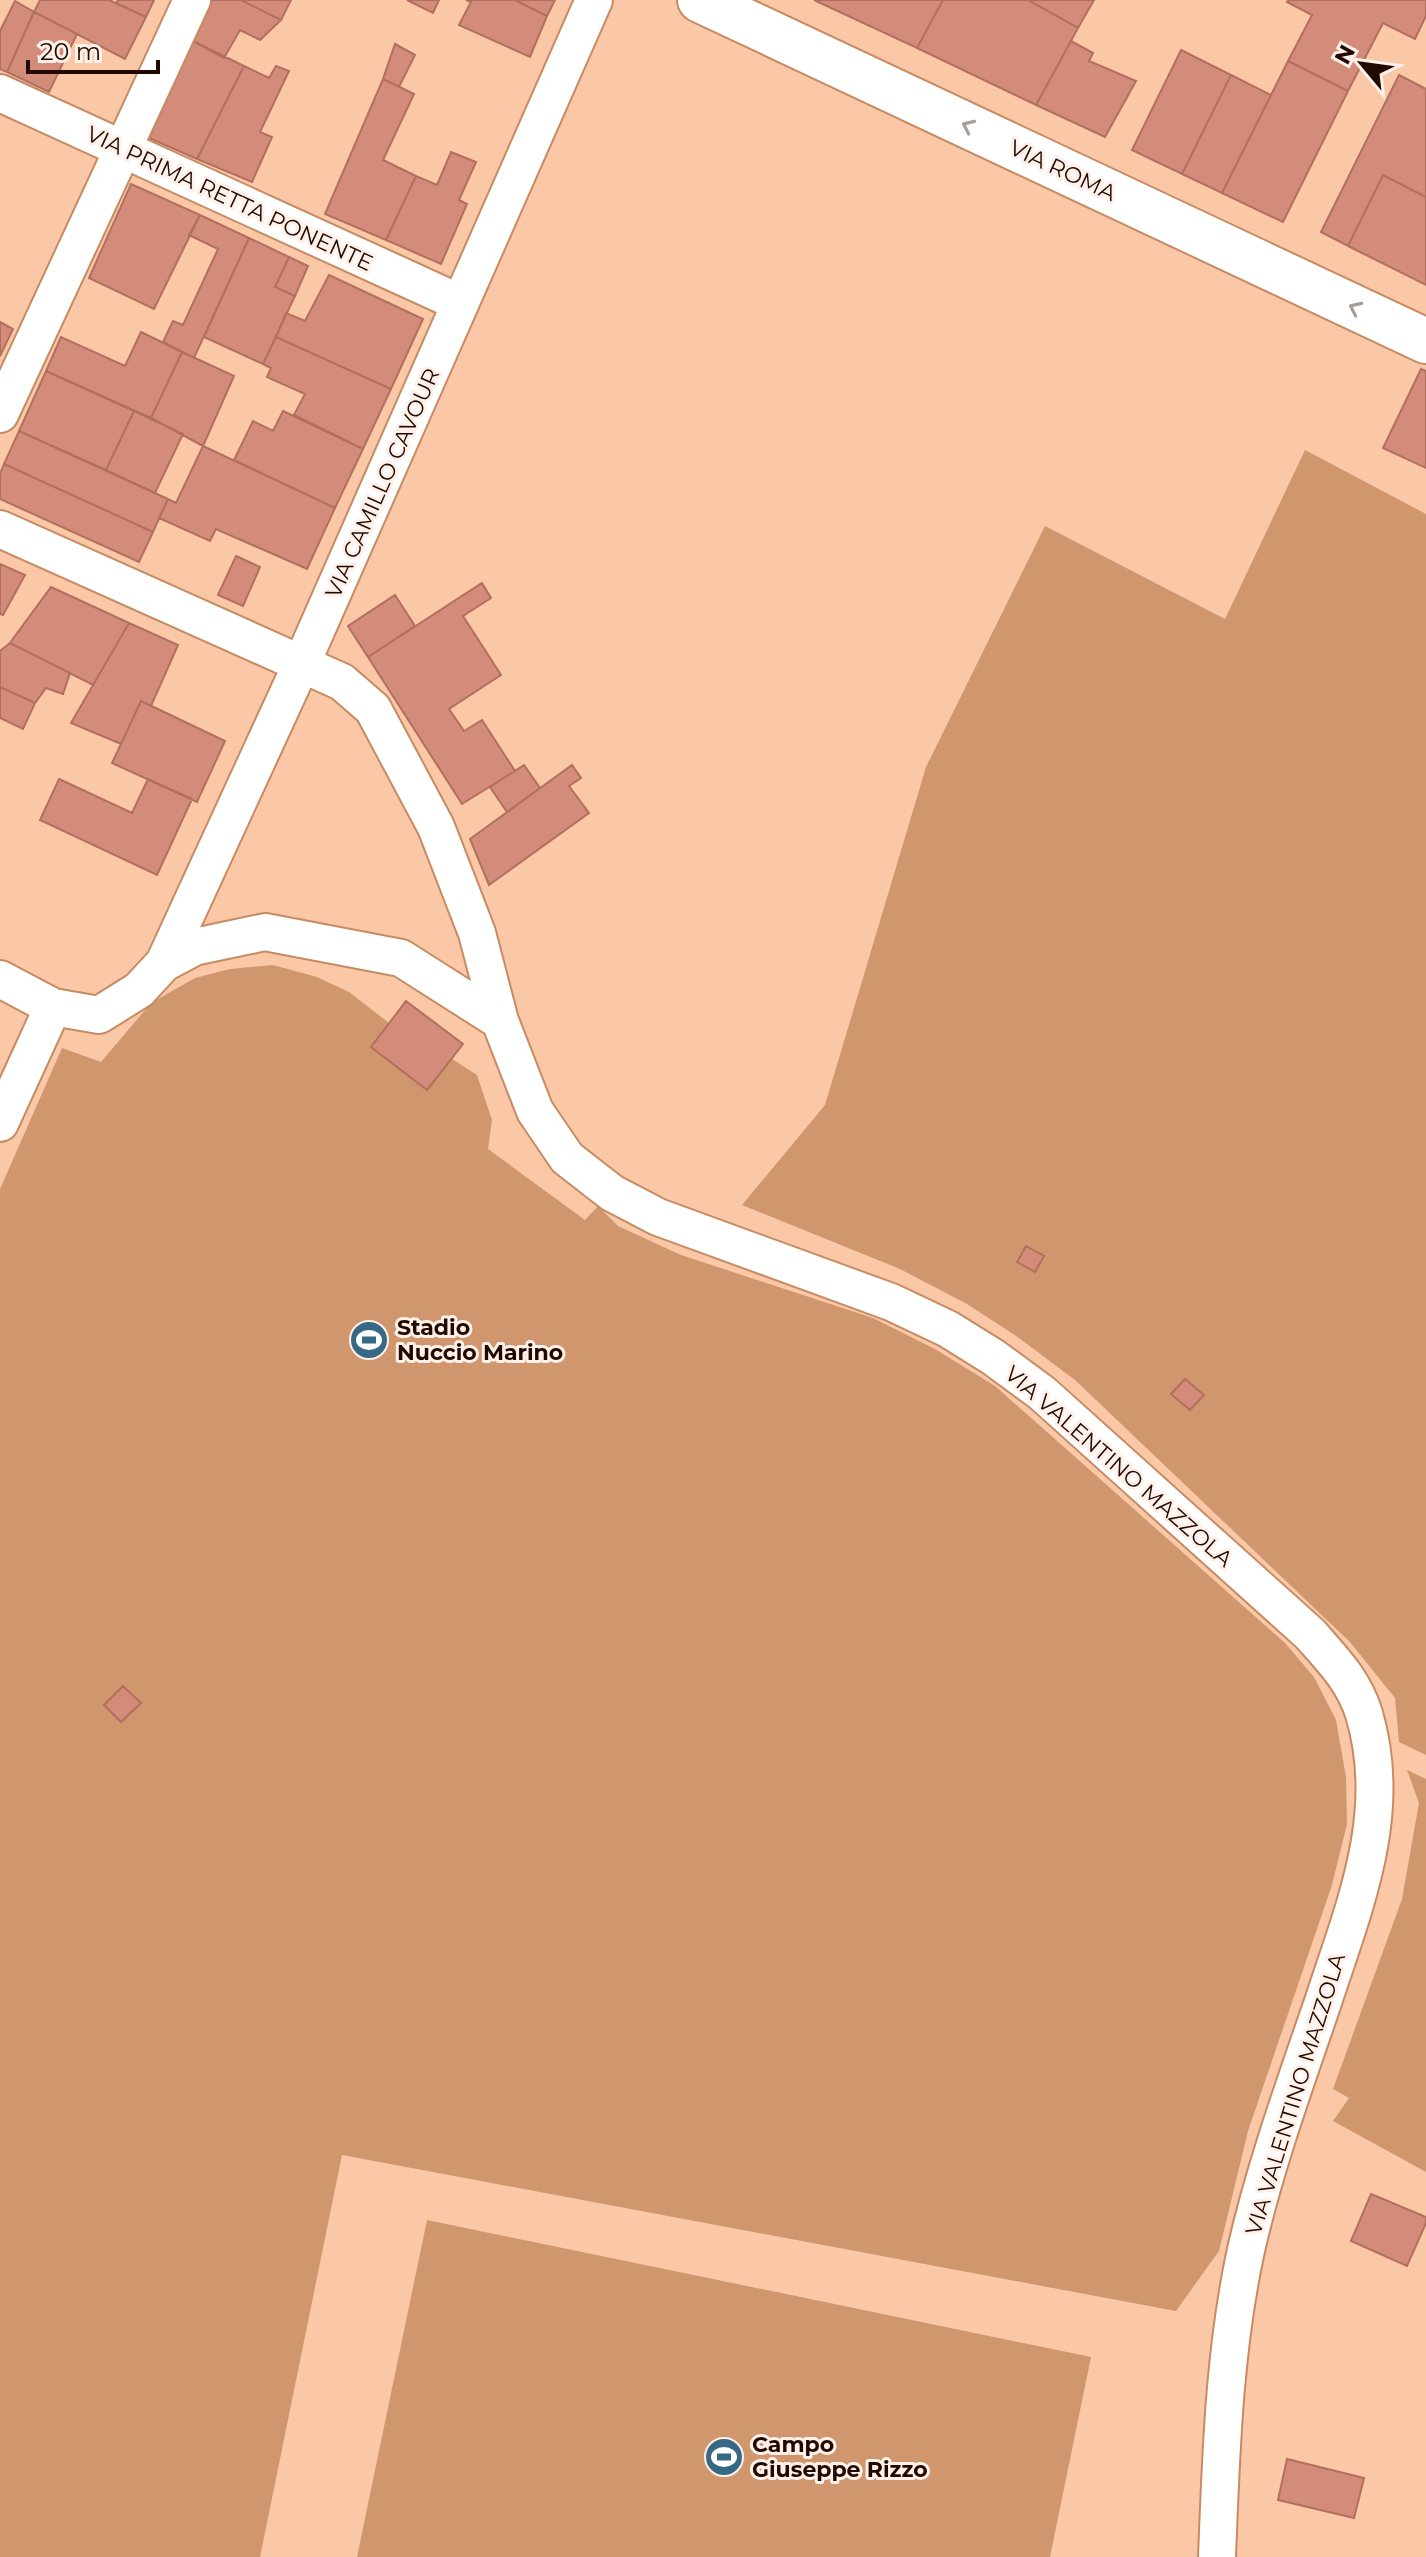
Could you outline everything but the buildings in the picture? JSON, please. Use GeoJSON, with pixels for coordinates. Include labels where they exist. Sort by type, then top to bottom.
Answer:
{"type":"FeatureCollection","features":[{"type":"Feature","properties":{"kind":"street"},"geometry":{"type":"LineString","coordinates":[[0,414],[192,0]]}},
{"type":"Feature","properties":{"kind":"street","name":"VIA CAMILLO CAVOUR"},"geometry":{"type":"LineString","coordinates":[[164,963],[301,665],[594,0]]}},
{"type":"Feature","properties":{"kind":"street","name":"VIA ROMA"},"geometry":{"type":"LineString","coordinates":[[700,0],[1426,341]]}},
{"type":"Feature","properties":{"kind":"street","name":"VIA PRIMA RETTA PONENTE"},"geometry":{"type":"LineString","coordinates":[[0,93],[460,303]]}},
{"type":"Feature","properties":{"kind":"street","name":"VIA VALENTINO MAZZOLA"},"geometry":{"type":"LineString","coordinates":[[0,529],[342,682],[373,709],[436,827],[477,933],[500,1021],[535,1111],[567,1158],[612,1193],[658,1217],[891,1302],[948,1329],[993,1357],[1042,1393],[1310,1634],[1346,1674],[1363,1712],[1374,1763],[1374,1812],[1364,1877],[1269,2164],[1246,2251],[1232,2331],[1223,2424],[1217,2557]]}},
{"type":"Feature","properties":{"kind":"street"},"geometry":{"type":"LineString","coordinates":[[0,979],[53,1007],[99,1015],[139,990],[164,963],[194,947],[265,932],[401,958],[500,1021]]}},
{"type":"Feature","properties":{"kind":"street"},"geometry":{"type":"LineString","coordinates":[[0,1123],[53,1007]]}},
{"type":"Feature","properties":{"kind":"shaded area"},"geometry":{"type":"Polygon","coordinates":[[[1305,450],[1426,514],[1426,1755],[1399,1742],[1395,1698],[1350,1642],[1075,1380],[967,1304],[900,1269],[742,1205],[825,1105],[926,767],[1045,526],[1225,619],[1305,450]]]}},
{"type":"Feature","properties":{"kind":"shaded area"},"geometry":{"type":"Polygon","coordinates":[[[273,965],[317,977],[349,992],[389,1023],[406,1001],[463,1044],[452,1059],[477,1075],[492,1120],[488,1149],[585,1220],[598,1206],[618,1226],[681,1255],[873,1318],[935,1349],[995,1386],[1285,1643],[1314,1677],[1336,1720],[1346,1777],[1347,1824],[1332,1885],[1248,2131],[1219,2251],[1176,2311],[342,2155],[260,2557],[0,2557],[0,1189],[62,1048],[101,1062],[151,1003],[195,978],[230,969],[273,965]]]}},
{"type":"Feature","properties":{"kind":"shaded area"},"geometry":{"type":"Polygon","coordinates":[[[1407,1770],[1426,1779],[1426,2172],[1333,2121],[1349,2098],[1333,2089],[1402,1899],[1419,1803],[1407,1770]]]}},
{"type":"Feature","properties":{"kind":"shaded area","name":"Campo Giuseppe Rizzo"},"geometry":{"type":"Polygon","coordinates":[[[427,2220],[1091,2357],[1050,2557],[357,2557],[427,2220]]]}},
{"type":"Feature","properties":{"kind":"place","name":"Stadio Nuccio Marino"},"geometry":{"type":"Point","coordinates":[369,1340]}},
{"type":"Feature","properties":{"kind":"place","name":"Campo Giuseppe Rizzo"},"geometry":{"type":"Point","coordinates":[724,2457]}}]}
